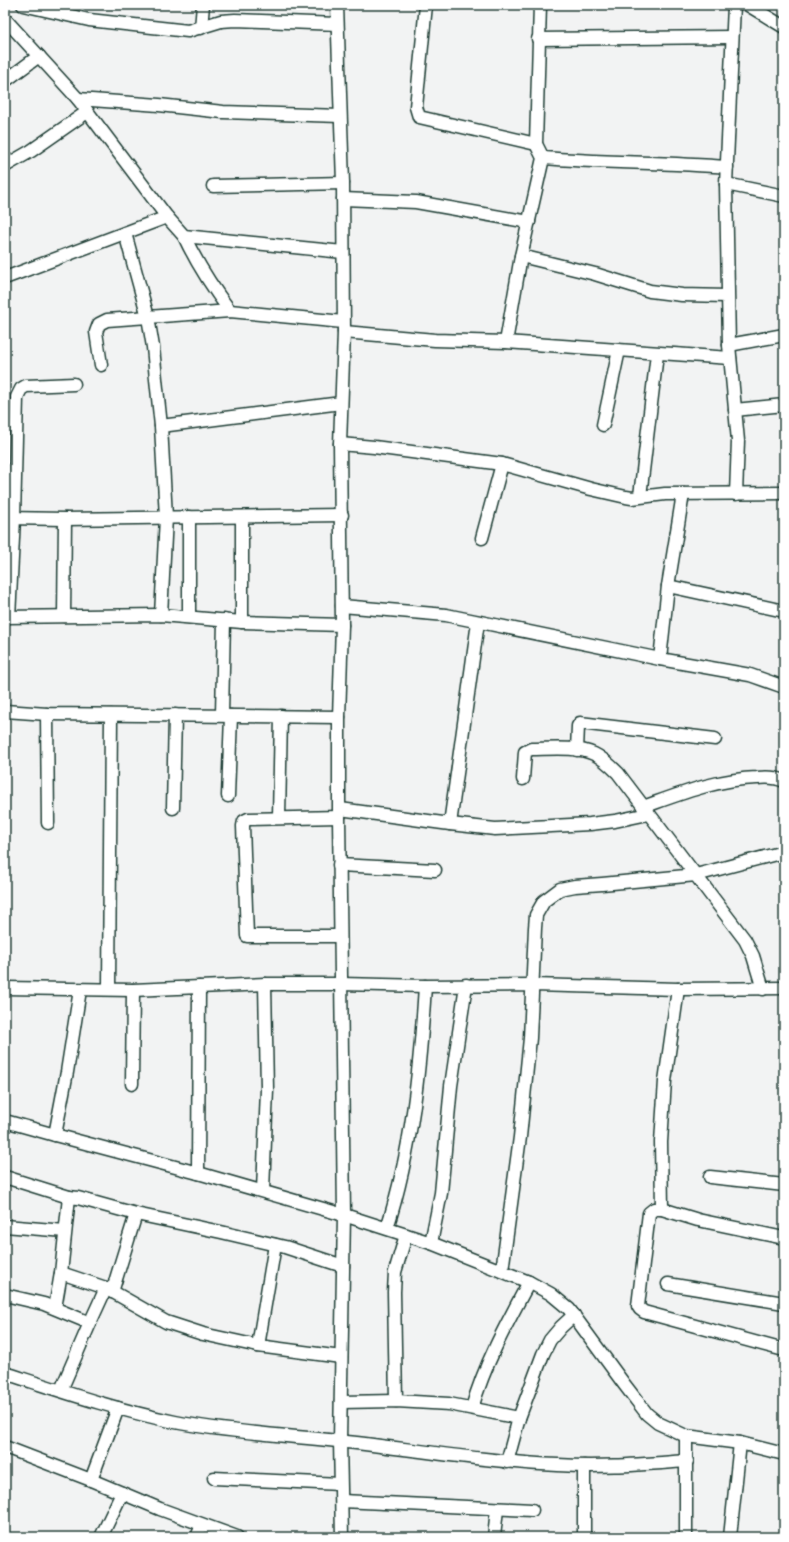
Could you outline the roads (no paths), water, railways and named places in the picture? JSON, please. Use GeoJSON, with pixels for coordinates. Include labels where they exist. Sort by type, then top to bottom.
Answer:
{"type":"FeatureCollection","features":[{"type":"Feature","properties":{"kind":"street"},"geometry":{"type":"LineString","coordinates":[[23,5],[108,23],[188,31],[221,21],[235,20],[337,24]]}},
{"type":"Feature","properties":{"kind":"street"},"geometry":{"type":"LineString","coordinates":[[201,28],[203,5]]}},
{"type":"Feature","properties":{"kind":"street"},"geometry":{"type":"LineString","coordinates":[[338,5],[337,24],[343,182],[342,252],[344,327],[340,444],[342,515],[342,625],[339,717],[339,865],[344,1215],[340,1441],[342,1537]]}},
{"type":"Feature","properties":{"kind":"street"},"geometry":{"type":"LineString","coordinates":[[426,5],[416,107],[419,117],[536,144]]}},
{"type":"Feature","properties":{"kind":"street"},"geometry":{"type":"LineString","coordinates":[[506,342],[522,256],[543,158],[536,144],[540,5]]}},
{"type":"Feature","properties":{"kind":"street"},"geometry":{"type":"LineString","coordinates":[[734,5],[726,184],[729,345],[738,453],[736,494]]}},
{"type":"Feature","properties":{"kind":"street"},"geometry":{"type":"LineString","coordinates":[[748,5],[784,27]]}},
{"type":"Feature","properties":{"kind":"street"},"geometry":{"type":"LineString","coordinates":[[5,19],[78,99],[167,217],[184,236],[206,279],[230,311]]}},
{"type":"Feature","properties":{"kind":"street"},"geometry":{"type":"LineString","coordinates":[[538,39],[732,37]]}},
{"type":"Feature","properties":{"kind":"street"},"geometry":{"type":"LineString","coordinates":[[5,81],[39,56]]}},
{"type":"Feature","properties":{"kind":"street"},"geometry":{"type":"LineString","coordinates":[[78,99],[159,105],[223,112],[340,116]]}},
{"type":"Feature","properties":{"kind":"street"},"geometry":{"type":"LineString","coordinates":[[5,166],[31,151],[87,112]]}},
{"type":"Feature","properties":{"kind":"street"},"geometry":{"type":"LineString","coordinates":[[543,158],[577,161],[666,162],[727,167]]}},
{"type":"Feature","properties":{"kind":"street"},"geometry":{"type":"LineString","coordinates":[[213,186],[343,182]]}},
{"type":"Feature","properties":{"kind":"street"},"geometry":{"type":"LineString","coordinates":[[726,184],[784,196]]}},
{"type":"Feature","properties":{"kind":"street"},"geometry":{"type":"LineString","coordinates":[[343,199],[416,202],[529,222]]}},
{"type":"Feature","properties":{"kind":"street"},"geometry":{"type":"LineString","coordinates":[[5,278],[167,217]]}},
{"type":"Feature","properties":{"kind":"street"},"geometry":{"type":"LineString","coordinates":[[125,233],[148,317],[153,347],[161,426],[166,517],[161,616]]}},
{"type":"Feature","properties":{"kind":"street"},"geometry":{"type":"LineString","coordinates":[[184,236],[342,252]]}},
{"type":"Feature","properties":{"kind":"street"},"geometry":{"type":"LineString","coordinates":[[522,256],[595,274],[650,291],[682,295],[727,296]]}},
{"type":"Feature","properties":{"kind":"street"},"geometry":{"type":"LineString","coordinates":[[101,365],[96,332],[99,324],[107,320],[230,311],[435,340],[506,342],[657,354],[730,358]]}},
{"type":"Feature","properties":{"kind":"street"},"geometry":{"type":"LineString","coordinates":[[729,345],[784,335]]}},
{"type":"Feature","properties":{"kind":"street"},"geometry":{"type":"LineString","coordinates":[[603,425],[619,350]]}},
{"type":"Feature","properties":{"kind":"street"},"geometry":{"type":"LineString","coordinates":[[640,496],[657,354]]}},
{"type":"Feature","properties":{"kind":"street"},"geometry":{"type":"LineString","coordinates":[[74,384],[26,386],[21,389],[17,397],[10,518],[7,617],[161,616],[242,622],[342,625]]}},
{"type":"Feature","properties":{"kind":"street"},"geometry":{"type":"LineString","coordinates":[[161,426],[341,403]]}},
{"type":"Feature","properties":{"kind":"street"},"geometry":{"type":"LineString","coordinates":[[735,410],[784,405]]}},
{"type":"Feature","properties":{"kind":"street"},"geometry":{"type":"LineString","coordinates":[[340,444],[502,464],[591,489],[626,497],[665,494],[784,493]]}},
{"type":"Feature","properties":{"kind":"street"},"geometry":{"type":"LineString","coordinates":[[482,538],[502,464]]}},
{"type":"Feature","properties":{"kind":"street"},"geometry":{"type":"LineString","coordinates":[[660,659],[668,586],[683,494]]}},
{"type":"Feature","properties":{"kind":"street"},"geometry":{"type":"LineString","coordinates":[[10,518],[65,519],[342,515]]}},
{"type":"Feature","properties":{"kind":"street"},"geometry":{"type":"LineString","coordinates":[[189,517],[189,617]]}},
{"type":"Feature","properties":{"kind":"street"},"geometry":{"type":"LineString","coordinates":[[242,517],[242,622]]}},
{"type":"Feature","properties":{"kind":"street"},"geometry":{"type":"LineString","coordinates":[[64,616],[65,519]]}},
{"type":"Feature","properties":{"kind":"street"},"geometry":{"type":"LineString","coordinates":[[668,586],[784,611]]}},
{"type":"Feature","properties":{"kind":"street"},"geometry":{"type":"LineString","coordinates":[[342,606],[446,615],[660,659],[750,675],[784,687]]}},
{"type":"Feature","properties":{"kind":"street"},"geometry":{"type":"LineString","coordinates":[[224,620],[228,796]]}},
{"type":"Feature","properties":{"kind":"street"},"geometry":{"type":"LineString","coordinates":[[450,824],[478,622]]}},
{"type":"Feature","properties":{"kind":"street"},"geometry":{"type":"LineString","coordinates":[[5,711],[47,714],[339,717]]}},
{"type":"Feature","properties":{"kind":"street"},"geometry":{"type":"LineString","coordinates":[[47,714],[48,822]]}},
{"type":"Feature","properties":{"kind":"street"},"geometry":{"type":"LineString","coordinates":[[109,990],[111,715]]}},
{"type":"Feature","properties":{"kind":"street"},"geometry":{"type":"LineString","coordinates":[[173,808],[175,715]]}},
{"type":"Feature","properties":{"kind":"street"},"geometry":{"type":"LineString","coordinates":[[279,817],[281,716]]}},
{"type":"Feature","properties":{"kind":"street"},"geometry":{"type":"LineString","coordinates":[[577,750],[578,726],[580,723],[715,739]]}},
{"type":"Feature","properties":{"kind":"street"},"geometry":{"type":"LineString","coordinates":[[523,779],[525,752],[527,750],[577,750],[593,754],[607,763],[618,773],[745,940],[753,956],[763,988]]}},
{"type":"Feature","properties":{"kind":"street"},"geometry":{"type":"LineString","coordinates":[[340,936],[249,937],[246,934],[244,821],[248,819],[339,813],[495,829],[590,824],[615,821],[697,788],[722,781],[766,777],[784,781]]}},
{"type":"Feature","properties":{"kind":"street"},"geometry":{"type":"LineString","coordinates":[[502,1271],[520,1137],[530,1038],[536,915],[544,901],[560,889],[575,886],[696,875],[776,854]]}},
{"type":"Feature","properties":{"kind":"street"},"geometry":{"type":"LineString","coordinates":[[339,865],[435,870]]}},
{"type":"Feature","properties":{"kind":"street"},"geometry":{"type":"LineString","coordinates":[[5,988],[133,990],[265,984],[341,984],[425,986],[533,985],[678,989],[784,988]]}},
{"type":"Feature","properties":{"kind":"street"},"geometry":{"type":"LineString","coordinates":[[263,1191],[267,1089],[265,984]]}},
{"type":"Feature","properties":{"kind":"street"},"geometry":{"type":"LineString","coordinates":[[430,1244],[441,1193],[452,1086],[466,985]]}},
{"type":"Feature","properties":{"kind":"street"},"geometry":{"type":"LineString","coordinates":[[387,1228],[397,1196],[416,1100],[425,986]]}},
{"type":"Feature","properties":{"kind":"street"},"geometry":{"type":"LineString","coordinates":[[198,1173],[199,987]]}},
{"type":"Feature","properties":{"kind":"street"},"geometry":{"type":"LineString","coordinates":[[662,1209],[661,1142],[664,1088],[678,989]]}},
{"type":"Feature","properties":{"kind":"street"},"geometry":{"type":"LineString","coordinates":[[55,1135],[80,990]]}},
{"type":"Feature","properties":{"kind":"street"},"geometry":{"type":"LineString","coordinates":[[132,1084],[133,990]]}},
{"type":"Feature","properties":{"kind":"street"},"geometry":{"type":"LineString","coordinates":[[5,1121],[263,1191],[387,1228],[529,1282],[551,1294],[574,1315],[646,1414],[658,1423],[686,1436],[740,1443],[784,1454]]}},
{"type":"Feature","properties":{"kind":"street"},"geometry":{"type":"LineString","coordinates":[[5,1177],[69,1197],[78,1198],[136,1214],[275,1245],[343,1266]]}},
{"type":"Feature","properties":{"kind":"street"},"geometry":{"type":"LineString","coordinates":[[710,1178],[784,1185]]}},
{"type":"Feature","properties":{"kind":"street"},"geometry":{"type":"LineString","coordinates":[[55,1308],[61,1273],[69,1197]]}},
{"type":"Feature","properties":{"kind":"street"},"geometry":{"type":"LineString","coordinates":[[783,1348],[644,1312],[638,1306],[649,1213],[654,1209],[662,1209],[698,1220],[784,1238]]}},
{"type":"Feature","properties":{"kind":"street"},"geometry":{"type":"LineString","coordinates":[[61,1390],[90,1323],[109,1290],[136,1214]]}},
{"type":"Feature","properties":{"kind":"street"},"geometry":{"type":"LineString","coordinates":[[5,1226],[65,1231]]}},
{"type":"Feature","properties":{"kind":"street"},"geometry":{"type":"LineString","coordinates":[[396,1402],[395,1272],[406,1235]]}},
{"type":"Feature","properties":{"kind":"street"},"geometry":{"type":"LineString","coordinates":[[258,1346],[275,1245]]}},
{"type":"Feature","properties":{"kind":"street"},"geometry":{"type":"LineString","coordinates":[[61,1273],[109,1290],[166,1322],[203,1334],[258,1346],[342,1357]]}},
{"type":"Feature","properties":{"kind":"street"},"geometry":{"type":"LineString","coordinates":[[472,1408],[488,1360],[529,1282]]}},
{"type":"Feature","properties":{"kind":"street"},"geometry":{"type":"LineString","coordinates":[[668,1284],[784,1303]]}},
{"type":"Feature","properties":{"kind":"street"},"geometry":{"type":"LineString","coordinates":[[5,1295],[44,1304],[90,1323]]}},
{"type":"Feature","properties":{"kind":"street"},"geometry":{"type":"LineString","coordinates":[[507,1462],[518,1418],[543,1354],[550,1340],[560,1327],[574,1315]]}},
{"type":"Feature","properties":{"kind":"street"},"geometry":{"type":"LineString","coordinates":[[5,1373],[118,1408],[175,1422],[222,1429],[340,1441],[507,1462],[584,1466],[651,1464],[687,1460]]}},
{"type":"Feature","properties":{"kind":"street"},"geometry":{"type":"LineString","coordinates":[[341,1402],[449,1404],[518,1418]]}},
{"type":"Feature","properties":{"kind":"street"},"geometry":{"type":"LineString","coordinates":[[91,1480],[118,1408]]}},
{"type":"Feature","properties":{"kind":"street"},"geometry":{"type":"LineString","coordinates":[[686,1436],[686,1537]]}},
{"type":"Feature","properties":{"kind":"street"},"geometry":{"type":"LineString","coordinates":[[730,1537],[740,1443]]}},
{"type":"Feature","properties":{"kind":"street"},"geometry":{"type":"LineString","coordinates":[[5,1446],[202,1525],[237,1537]]}},
{"type":"Feature","properties":{"kind":"street"},"geometry":{"type":"LineString","coordinates":[[584,1466],[584,1537]]}},
{"type":"Feature","properties":{"kind":"street"},"geometry":{"type":"LineString","coordinates":[[214,1478],[340,1484]]}},
{"type":"Feature","properties":{"kind":"street"},"geometry":{"type":"LineString","coordinates":[[101,1537],[122,1493]]}},
{"type":"Feature","properties":{"kind":"street"},"geometry":{"type":"LineString","coordinates":[[342,1501],[532,1510]]}},
{"type":"Feature","properties":{"kind":"street"},"geometry":{"type":"LineString","coordinates":[[494,1537],[497,1509]]}},
{"type":"Feature","properties":{"kind":"street"},"geometry":{"type":"LineString","coordinates":[[197,1537],[202,1525]]}}]}
